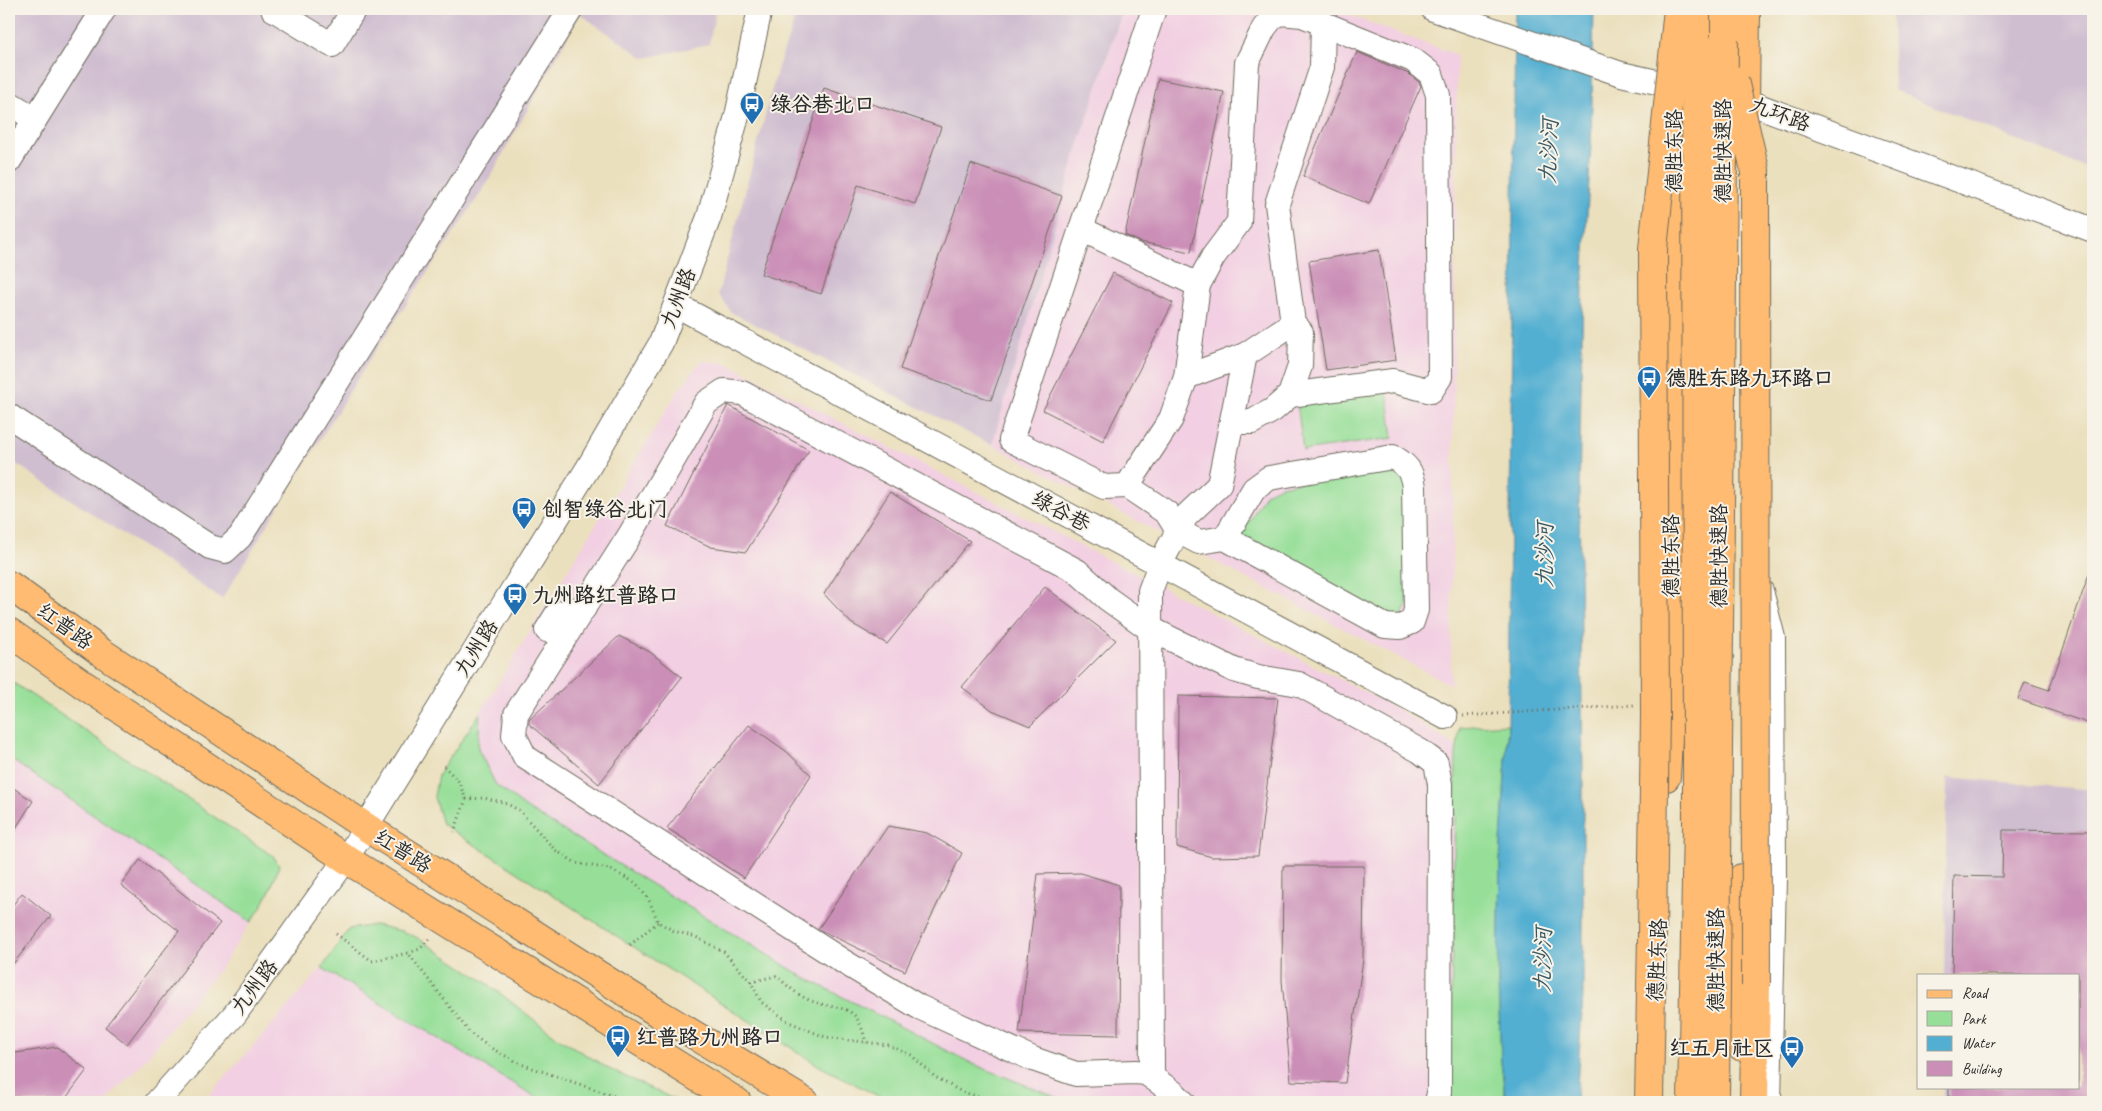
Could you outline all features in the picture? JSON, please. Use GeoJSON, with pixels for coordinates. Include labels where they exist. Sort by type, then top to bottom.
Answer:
{"type":"FeatureCollection","features":[{"type":"Feature","properties":{"kind":"main road","name":"德胜东路"},"geometry":{"type":"LineString","coordinates":[[1649,1102],[1670,702],[1674,86],[1677,9]]}},
{"type":"Feature","properties":{"kind":"main road"},"geometry":{"type":"LineString","coordinates":[[1649,1102],[1654,714],[1653,249],[1677,9]]}},
{"type":"Feature","properties":{"kind":"main road","name":"德胜快速路"},"geometry":{"type":"LineString","coordinates":[[1692,1102],[1697,823],[1696,9]]}},
{"type":"Feature","properties":{"kind":"main road","name":"德胜快速路"},"geometry":{"type":"LineString","coordinates":[[1715,1102],[1724,9]]}},
{"type":"Feature","properties":{"kind":"main road"},"geometry":{"type":"LineString","coordinates":[[1742,1102],[1746,9]]}},
{"type":"Feature","properties":{"kind":"main road"},"geometry":{"type":"LineString","coordinates":[[1724,40],[1755,170],[1756,986],[1754,1102]]}},
{"type":"Feature","properties":{"kind":"main road","name":"红普路"},"geometry":{"type":"LineString","coordinates":[[9,585],[101,652],[366,828],[650,1008],[805,1102]]}},
{"type":"Feature","properties":{"kind":"main road","name":"红普路"},"geometry":{"type":"LineString","coordinates":[[11,635],[84,686],[346,859],[737,1102]]}},
{"type":"Feature","properties":{"kind":"street"},"geometry":{"type":"LineString","coordinates":[[9,161],[104,9]]}},
{"type":"Feature","properties":{"kind":"street"},"geometry":{"type":"LineString","coordinates":[[273,9],[332,44],[354,9]]}},
{"type":"Feature","properties":{"kind":"street"},"geometry":{"type":"LineString","coordinates":[[9,416],[210,547],[225,551],[240,537],[571,9]]}},
{"type":"Feature","properties":{"kind":"street","name":"九州路"},"geometry":{"type":"LineString","coordinates":[[157,1102],[235,1014],[346,859],[588,468],[662,342],[709,217],[737,116],[760,9]]}},
{"type":"Feature","properties":{"kind":"street"},"geometry":{"type":"LineString","coordinates":[[1154,9],[1011,440],[1104,487],[1127,486],[1167,513],[1178,531],[1199,542],[1225,538],[1385,626],[1400,627],[1412,622],[1416,610],[1414,487],[1412,475],[1407,464],[1393,457],[1270,478],[1254,489],[1225,538]]}},
{"type":"Feature","properties":{"kind":"street","name":"九环路"},"geometry":{"type":"LineString","coordinates":[[1433,9],[1621,74],[1745,101],[2093,230]]}},
{"type":"Feature","properties":{"kind":"street"},"geometry":{"type":"LineString","coordinates":[[1127,486],[1171,419],[1186,377],[1198,285],[1213,257],[1239,222],[1247,63],[1270,13],[1302,15],[1413,60],[1431,74],[1438,95],[1440,377],[1431,391],[1393,380],[1290,395]]}},
{"type":"Feature","properties":{"kind":"street"},"geometry":{"type":"LineString","coordinates":[[1232,422],[1252,422],[1273,410],[1290,395],[1300,366],[1301,332],[1293,323],[1277,204],[1322,67],[1323,24]]}},
{"type":"Feature","properties":{"kind":"street"},"geometry":{"type":"LineString","coordinates":[[9,103],[35,119]]}},
{"type":"Feature","properties":{"kind":"street"},"geometry":{"type":"LineString","coordinates":[[1080,229],[1198,285]]}},
{"type":"Feature","properties":{"kind":"street","name":"绿谷巷"},"geometry":{"type":"LineString","coordinates":[[676,305],[1445,717]]}},
{"type":"Feature","properties":{"kind":"street"},"geometry":{"type":"LineString","coordinates":[[1186,377],[1245,355],[1293,323]]}},
{"type":"Feature","properties":{"kind":"street"},"geometry":{"type":"LineString","coordinates":[[1152,1077],[1150,591],[1160,564],[1186,516],[1219,485],[1245,355]]}},
{"type":"Feature","properties":{"kind":"street"},"geometry":{"type":"LineString","coordinates":[[1183,1102],[1174,1093],[1146,1073],[1076,1074],[1033,1059],[920,1006],[844,962],[526,757],[514,735],[516,714],[630,535],[706,403],[724,391],[742,393],[1036,548],[1077,571],[1108,599],[1150,629],[1234,670],[1258,677],[1299,684],[1420,751],[1436,763],[1440,784],[1439,1093],[1437,1102]]}},
{"type":"Feature","properties":{"kind":"street"},"geometry":{"type":"LineString","coordinates":[[1744,520],[1773,638],[1774,878],[1769,1102]]}},
{"type":"Feature","properties":{"kind":"street"},"geometry":{"type":"LineString","coordinates":[[547,630],[557,614],[584,608]]}},
{"type":"Feature","properties":{"kind":"path"},"geometry":{"type":"LineString","coordinates":[[1445,717],[1594,707]]}},
{"type":"Feature","properties":{"kind":"path"},"geometry":{"type":"LineString","coordinates":[[444,766],[458,781],[466,799],[454,832]]}},
{"type":"Feature","properties":{"kind":"path"},"geometry":{"type":"LineString","coordinates":[[466,799],[484,798],[503,802],[519,810],[538,833],[562,854],[576,863],[609,869],[636,883],[649,900],[658,922],[674,931],[696,937],[724,952],[751,982],[760,1002],[789,1022],[825,1037],[888,1045],[911,1055],[935,1077],[962,1092],[998,1102]]}},
{"type":"Feature","properties":{"kind":"path"},"geometry":{"type":"LineString","coordinates":[[630,944],[658,922]]}},
{"type":"Feature","properties":{"kind":"path"},"geometry":{"type":"LineString","coordinates":[[336,934],[372,961],[420,949],[429,939]]}},
{"type":"Feature","properties":{"kind":"path"},"geometry":{"type":"LineString","coordinates":[[408,953],[470,1033],[489,1047],[521,1064],[631,1102]]}},
{"type":"Feature","properties":{"kind":"path"},"geometry":{"type":"LineString","coordinates":[[751,982],[776,976],[806,998],[819,1004],[841,1007],[854,1013],[863,1027],[866,1043]]}},
{"type":"Feature","properties":{"kind":"shaded area"},"geometry":{"type":"Polygon","coordinates":[[[9,9],[716,9],[709,44],[644,58],[580,14],[486,185],[369,360],[222,599],[9,459],[9,9]]]}},
{"type":"Feature","properties":{"kind":"shaded area"},"geometry":{"type":"Polygon","coordinates":[[[796,9],[1123,9],[1076,153],[992,445],[731,312],[718,294],[778,67],[792,28],[796,9]]]}},
{"type":"Feature","properties":{"kind":"shaded area"},"geometry":{"type":"Polygon","coordinates":[[[1123,9],[1332,9],[1457,55],[1451,685],[992,445],[1076,153],[1123,9]]]}},
{"type":"Feature","properties":{"kind":"shaded area"},"geometry":{"type":"Polygon","coordinates":[[[1892,9],[2093,9],[2093,171],[1894,90],[1892,9]]]}},
{"type":"Feature","properties":{"kind":"shaded area"},"geometry":{"type":"Polygon","coordinates":[[[701,361],[726,363],[1396,708],[1456,746],[1449,1102],[1068,1102],[973,1064],[802,976],[528,809],[496,785],[478,749],[480,713],[678,391],[701,361]]]}},
{"type":"Feature","properties":{"kind":"shaded area"},"geometry":{"type":"Polygon","coordinates":[[[9,758],[251,922],[222,966],[145,1060],[105,1102],[9,1102],[9,758]]]}},
{"type":"Feature","properties":{"kind":"shaded area"},"geometry":{"type":"Polygon","coordinates":[[[1947,777],[2093,790],[2093,1102],[1943,1102],[1943,1088],[2080,1088],[2080,974],[1944,974],[1947,777]]]}},
{"type":"Feature","properties":{"kind":"shaded area"},"geometry":{"type":"Polygon","coordinates":[[[322,968],[544,1102],[203,1102],[322,968]]]}},
{"type":"Feature","properties":{"kind":"green space"},"geometry":{"type":"Polygon","coordinates":[[[1387,390],[1393,438],[1303,451],[1297,402],[1387,390]]]}},
{"type":"Feature","properties":{"kind":"green space"},"geometry":{"type":"Polygon","coordinates":[[[1389,466],[1406,482],[1408,604],[1398,622],[1241,535],[1266,493],[1280,486],[1389,466]]]}},
{"type":"Feature","properties":{"kind":"green space"},"geometry":{"type":"Polygon","coordinates":[[[9,680],[273,856],[279,865],[271,888],[251,922],[9,758],[9,680]]]}},
{"type":"Feature","properties":{"kind":"green space"},"geometry":{"type":"Polygon","coordinates":[[[480,713],[478,749],[496,785],[528,809],[802,976],[973,1064],[1068,1102],[890,1102],[821,1067],[442,824],[434,797],[438,775],[480,713]]]}},
{"type":"Feature","properties":{"kind":"green space"},"geometry":{"type":"Polygon","coordinates":[[[1508,724],[1500,860],[1498,982],[1501,1062],[1505,1096],[1504,1102],[1449,1102],[1456,754],[1460,727],[1508,724]]]}},
{"type":"Feature","properties":{"kind":"green space"},"geometry":{"type":"Polygon","coordinates":[[[375,925],[401,931],[416,937],[484,981],[555,1036],[611,1070],[680,1102],[544,1102],[322,968],[349,929],[375,925]]]}},
{"type":"Feature","properties":{"kind":"water","name":"九沙河"},"geometry":{"type":"Polygon","coordinates":[[[1515,9],[1594,9],[1591,145],[1583,286],[1579,496],[1583,774],[1583,996],[1576,1102],[1504,1102],[1501,1062],[1498,982],[1500,860],[1508,724],[1515,9]]]}},
{"type":"Feature","properties":{"kind":"building"},"geometry":{"type":"Polygon","coordinates":[[[1357,52],[1409,74],[1421,86],[1369,204],[1303,176],[1357,52]]]}},
{"type":"Feature","properties":{"kind":"building"},"geometry":{"type":"Polygon","coordinates":[[[1158,79],[1224,92],[1191,252],[1140,242],[1125,235],[1158,79]]]}},
{"type":"Feature","properties":{"kind":"building"},"geometry":{"type":"Polygon","coordinates":[[[824,88],[941,127],[915,204],[858,185],[821,294],[761,274],[824,88]]]}},
{"type":"Feature","properties":{"kind":"building"},"geometry":{"type":"Polygon","coordinates":[[[971,164],[1062,196],[991,400],[900,369],[971,164]]]}},
{"type":"Feature","properties":{"kind":"building"},"geometry":{"type":"Polygon","coordinates":[[[1379,250],[1396,360],[1326,370],[1309,261],[1379,250]]]}},
{"type":"Feature","properties":{"kind":"building"},"geometry":{"type":"Polygon","coordinates":[[[1113,273],[1173,303],[1103,441],[1043,410],[1113,273]]]}},
{"type":"Feature","properties":{"kind":"building"},"geometry":{"type":"Polygon","coordinates":[[[728,405],[809,450],[746,552],[711,547],[667,526],[728,405]]]}},
{"type":"Feature","properties":{"kind":"building"},"geometry":{"type":"Polygon","coordinates":[[[890,492],[970,541],[887,644],[851,623],[824,594],[890,492]]]}},
{"type":"Feature","properties":{"kind":"building"},"geometry":{"type":"Polygon","coordinates":[[[2091,568],[2093,568],[2093,725],[2018,699],[2025,682],[2049,690],[2091,568]]]}},
{"type":"Feature","properties":{"kind":"building"},"geometry":{"type":"Polygon","coordinates":[[[1045,587],[1116,640],[1030,726],[992,710],[962,687],[1045,587]]]}},
{"type":"Feature","properties":{"kind":"building"},"geometry":{"type":"Polygon","coordinates":[[[619,636],[650,652],[682,677],[599,784],[529,724],[529,720],[619,636]]]}},
{"type":"Feature","properties":{"kind":"building"},"geometry":{"type":"Polygon","coordinates":[[[1178,696],[1278,698],[1258,856],[1212,857],[1177,847],[1178,696]]]}},
{"type":"Feature","properties":{"kind":"building"},"geometry":{"type":"Polygon","coordinates":[[[749,725],[786,751],[811,775],[744,878],[667,828],[749,725]]]}},
{"type":"Feature","properties":{"kind":"building"},"geometry":{"type":"Polygon","coordinates":[[[9,785],[33,801],[9,839],[9,785]]]}},
{"type":"Feature","properties":{"kind":"building"},"geometry":{"type":"Polygon","coordinates":[[[888,826],[927,833],[962,853],[905,971],[818,929],[888,826]]]}},
{"type":"Feature","properties":{"kind":"building"},"geometry":{"type":"Polygon","coordinates":[[[2003,830],[2093,831],[2093,1102],[1949,1102],[1949,1088],[2080,1088],[2080,974],[1952,974],[1954,876],[2002,877],[2003,830]]]}},
{"type":"Feature","properties":{"kind":"building"},"geometry":{"type":"Polygon","coordinates":[[[140,860],[220,923],[127,1044],[105,1027],[179,931],[121,885],[140,860]]]}},
{"type":"Feature","properties":{"kind":"building"},"geometry":{"type":"Polygon","coordinates":[[[1283,866],[1364,866],[1363,959],[1345,1083],[1291,1081],[1282,980],[1283,866]]]}},
{"type":"Feature","properties":{"kind":"building"},"geometry":{"type":"Polygon","coordinates":[[[1081,873],[1119,885],[1118,1035],[1019,1033],[1038,874],[1081,873]]]}},
{"type":"Feature","properties":{"kind":"building"},"geometry":{"type":"Polygon","coordinates":[[[22,893],[51,916],[9,969],[9,910],[22,893]]]}},
{"type":"Feature","properties":{"kind":"building"},"geometry":{"type":"Polygon","coordinates":[[[57,1047],[87,1070],[63,1102],[9,1102],[9,1054],[57,1047]]]}},
{"type":"Feature","properties":{"kind":"place","name":"绿谷巷北口"},"geometry":{"type":"Point","coordinates":[752,125]}},
{"type":"Feature","properties":{"kind":"place","name":"德胜东路九环路口"},"geometry":{"type":"Point","coordinates":[1649,399]}},
{"type":"Feature","properties":{"kind":"place","name":"创智绿谷北门"},"geometry":{"type":"Point","coordinates":[524,530]}},
{"type":"Feature","properties":{"kind":"place","name":"九州路红普路口"},"geometry":{"type":"Point","coordinates":[515,616]}},
{"type":"Feature","properties":{"kind":"place","name":"红普路九州路口"},"geometry":{"type":"Point","coordinates":[618,1058]}},
{"type":"Feature","properties":{"kind":"place","name":"红五月社区"},"geometry":{"type":"Point","coordinates":[1792,1069]}}]}
